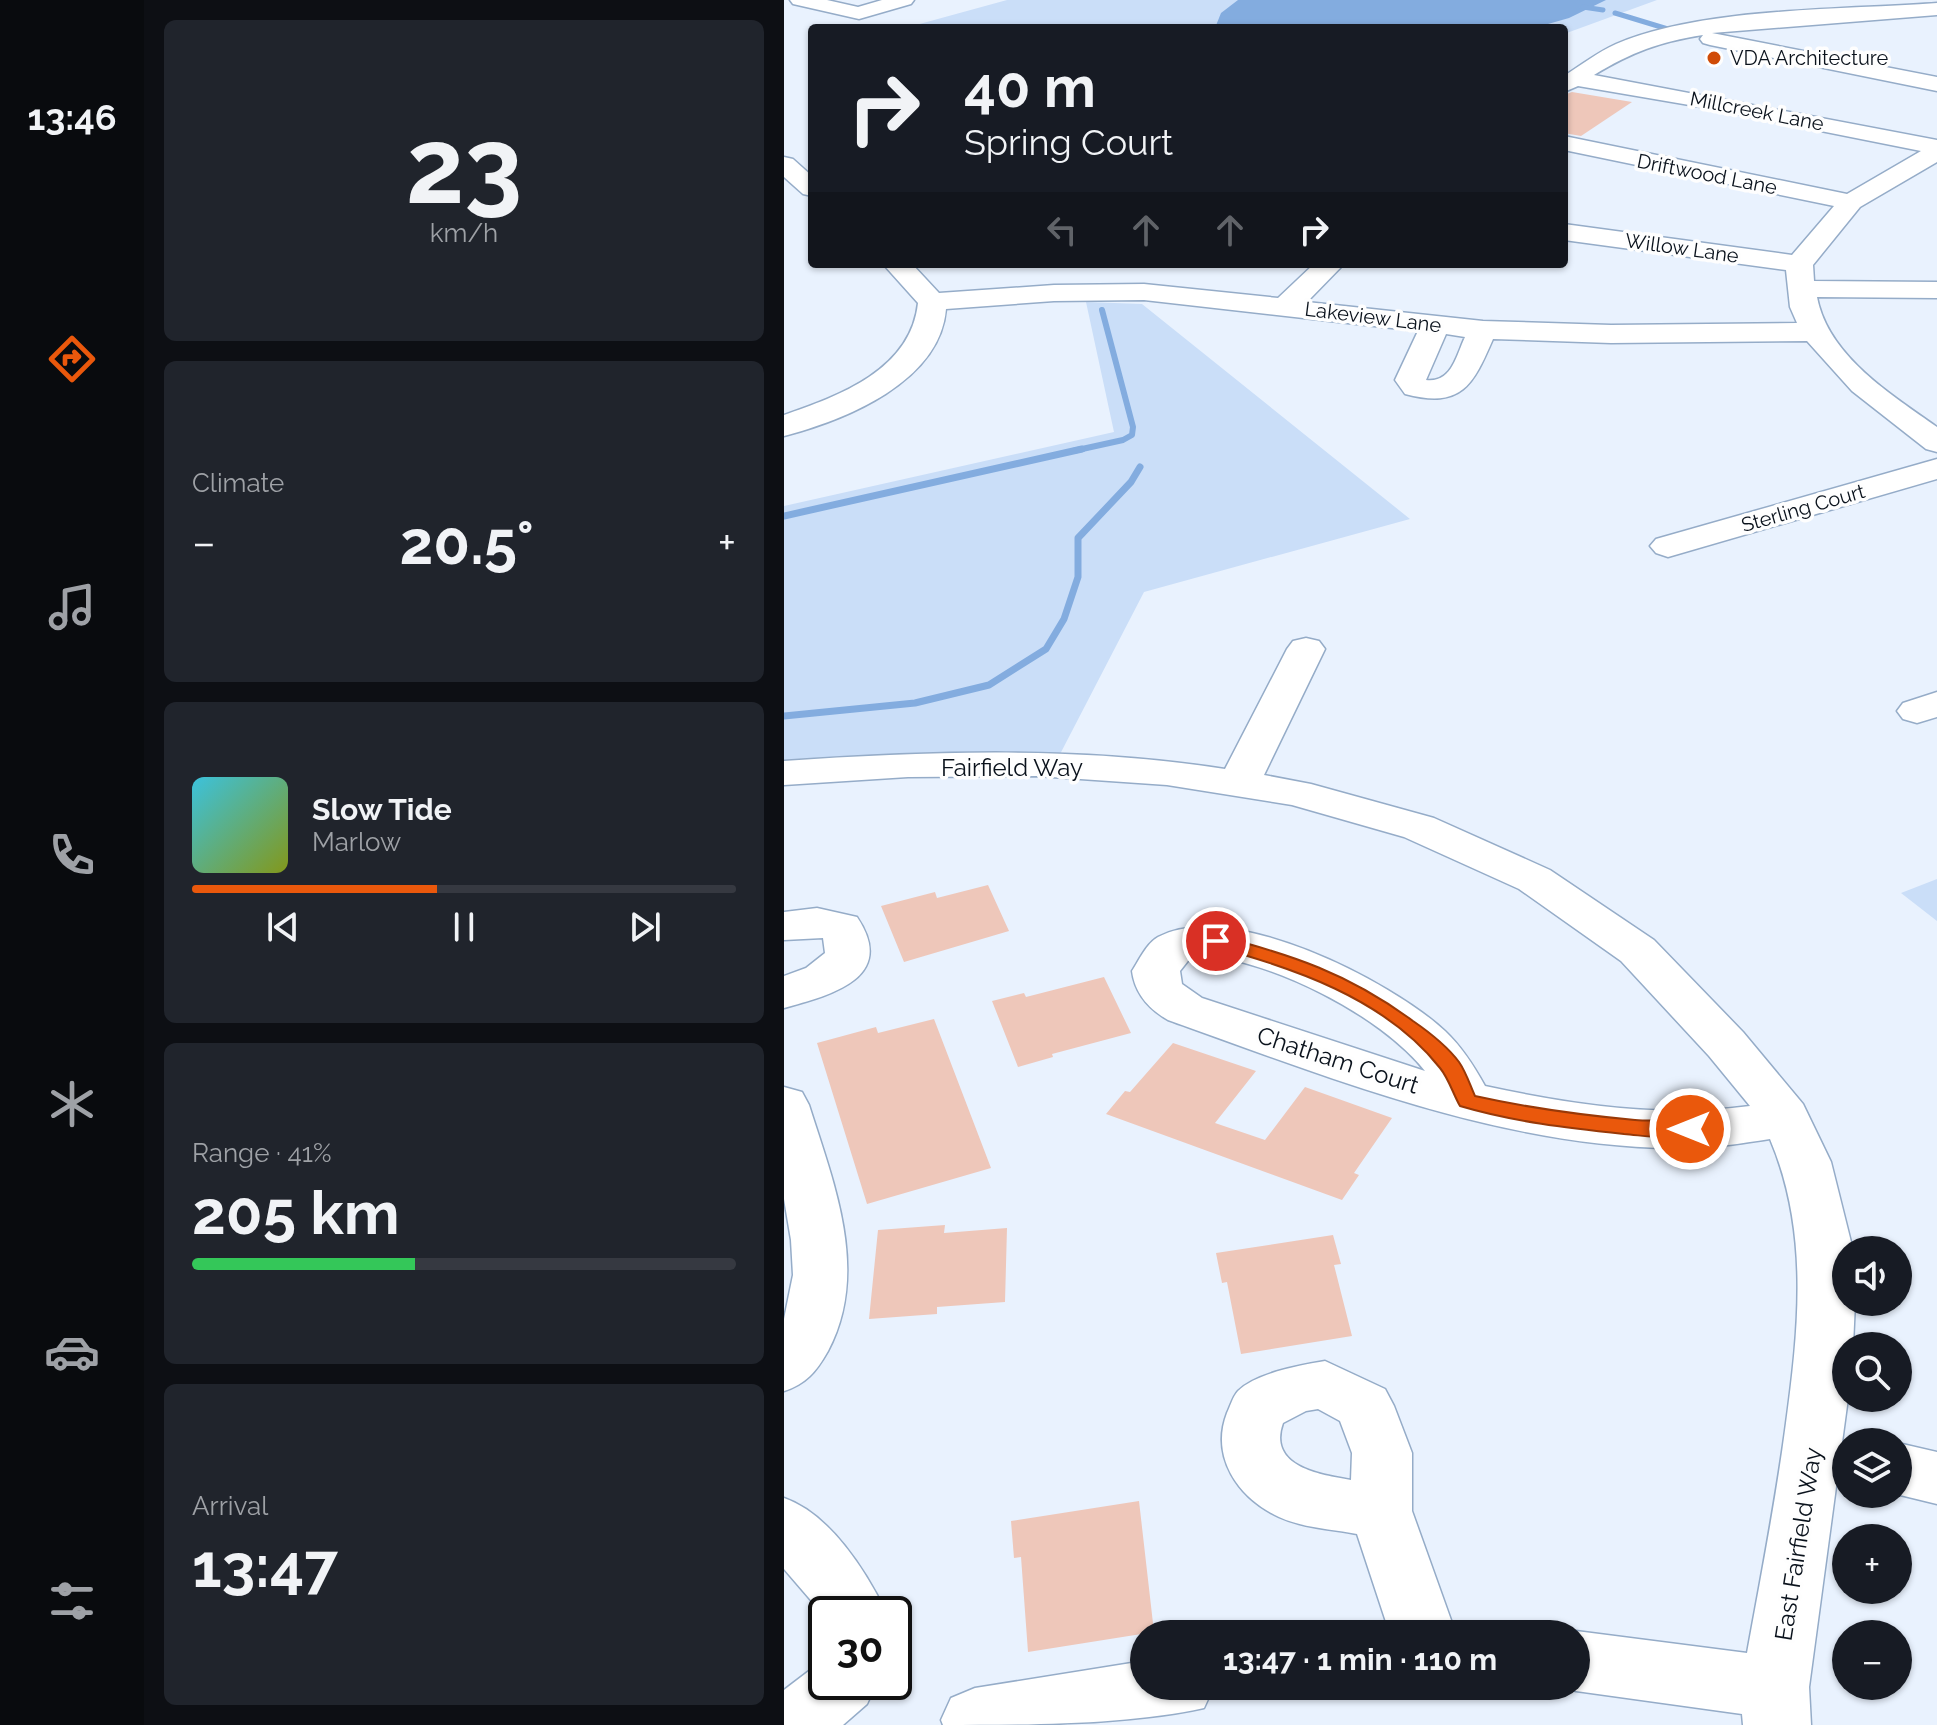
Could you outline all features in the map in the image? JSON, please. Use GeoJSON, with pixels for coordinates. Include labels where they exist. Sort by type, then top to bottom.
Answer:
{"type":"FeatureCollection","features":[{"type":"Feature","properties":{"kind":"street"},"geometry":{"type":"LineString","coordinates":[[800,0],[859,13],[904,0]]}},
{"type":"Feature","properties":{"kind":"street"},"geometry":{"type":"LineString","coordinates":[[1891,0],[1912,11]]}},
{"type":"Feature","properties":{"kind":"street"},"geometry":{"type":"LineString","coordinates":[[1734,7],[1757,22]]}},
{"type":"Feature","properties":{"kind":"street"},"geometry":{"type":"LineString","coordinates":[[1570,82],[1622,49],[1664,35],[1757,22],[1937,9]]}},
{"type":"Feature","properties":{"kind":"street"},"geometry":{"type":"LineString","coordinates":[[1684,33],[1746,48],[1937,84]]}},
{"type":"Feature","properties":{"kind":"street","name":"Millcreek Lane"},"geometry":{"type":"LineString","coordinates":[[1570,82],[1730,105],[1937,150]]}},
{"type":"Feature","properties":{"kind":"street","name":"Driftwood Lane"},"geometry":{"type":"LineString","coordinates":[[1568,144],[1851,202]]}},
{"type":"Feature","properties":{"kind":"street"},"geometry":{"type":"LineString","coordinates":[[1937,150],[1851,202],[1800,277],[1805,311],[1815,332],[1844,368],[1887,406],[1937,442]]}},
{"type":"Feature","properties":{"kind":"street"},"geometry":{"type":"LineString","coordinates":[[784,164],[808,185]]}},
{"type":"Feature","properties":{"kind":"street","name":"Willow Lane"},"geometry":{"type":"LineString","coordinates":[[1568,233],[1800,277],[1937,290]]}},
{"type":"Feature","properties":{"kind":"street"},"geometry":{"type":"LineString","coordinates":[[784,426],[836,406],[899,370],[927,335],[932,302],[901,268]]}},
{"type":"Feature","properties":{"kind":"street"},"geometry":{"type":"LineString","coordinates":[[1286,306],[1326,268]]}},
{"type":"Feature","properties":{"kind":"street","name":"Lakeview Lane"},"geometry":{"type":"LineString","coordinates":[[932,302],[1041,293],[1131,292],[1286,306],[1483,330],[1611,334],[1815,332]]}},
{"type":"Feature","properties":{"kind":"street"},"geometry":{"type":"LineString","coordinates":[[1435,326],[1410,380],[1416,388],[1445,391],[1456,385],[1483,330]]}},
{"type":"Feature","properties":{"kind":"street","name":"Sterling Court"},"geometry":{"type":"LineString","coordinates":[[1668,546],[1937,469]]}},
{"type":"Feature","properties":{"kind":"street"},"geometry":{"type":"LineString","coordinates":[[1240,781],[1306,649]]}},
{"type":"Feature","properties":{"kind":"street","name":"Fairfield Way"},"geometry":{"type":"LineString","coordinates":[[784,773],[902,767],[1054,766],[1150,770],[1240,781]]}},
{"type":"Feature","properties":{"kind":"street","name":"East Fairfield Way"},"geometry":{"type":"LineString","coordinates":[[1240,781],[1366,809],[1446,838],[1540,883],[1625,940],[1680,989],[1786,1119],[1808,1173],[1826,1249],[1830,1452],[1776,1706]]}},
{"type":"Feature","properties":{"kind":"street"},"geometry":{"type":"LineString","coordinates":[[784,926],[817,922],[841,927],[850,950],[845,962],[831,975],[784,992]]}},
{"type":"Feature","properties":{"kind":"street","name":"Chatham Court"},"geometry":{"type":"LineString","coordinates":[[1467,1101],[1451,1066],[1424,1039],[1383,1009],[1336,981],[1288,960],[1216,941],[1194,942],[1176,947],[1156,971],[1157,985],[1165,997],[1185,1009],[1385,1077],[1467,1101],[1541,1118],[1659,1130],[1721,1128],[1786,1119]]}},
{"type":"Feature","properties":{"kind":"street"},"geometry":{"type":"LineString","coordinates":[[784,1105],[821,1252],[812,1328],[797,1354],[784,1368]]}},
{"type":"Feature","properties":{"kind":"street"},"geometry":{"type":"LineString","coordinates":[[1912,1472],[1937,1478]]}},
{"type":"Feature","properties":{"kind":"street"},"geometry":{"type":"LineString","coordinates":[[1381,1511],[1418,1620]]}},
{"type":"Feature","properties":{"kind":"street"},"geometry":{"type":"LineString","coordinates":[[784,1525],[838,1585],[844,1596]]}},
{"type":"Feature","properties":{"kind":"street"},"geometry":{"type":"LineString","coordinates":[[1590,1664],[1776,1706]]}},
{"type":"Feature","properties":{"kind":"street"},"geometry":{"type":"LineString","coordinates":[[975,1720],[1130,1694]]}},
{"type":"Feature","properties":{"kind":"street"},"geometry":{"type":"LineString","coordinates":[[794,1725],[822,1700]]}},
{"type":"Feature","properties":{"kind":"shaded area"},"geometry":{"type":"Polygon","coordinates":[[[1007,0],[1657,0],[1568,33],[1568,24],[920,24],[1007,0]]]}},
{"type":"Feature","properties":{"kind":"shaded area"},"geometry":{"type":"Polygon","coordinates":[[[1086,302],[1142,304],[1410,519],[1144,592],[1057,760],[784,764],[784,506],[1114,432],[1086,302]]]}},
{"type":"Feature","properties":{"kind":"shaded area"},"geometry":{"type":"Polygon","coordinates":[[[1937,879],[1937,921],[1901,893],[1937,879]]]}},
{"type":"Feature","properties":{"kind":"water"},"geometry":{"type":"Polygon","coordinates":[[[1238,0],[1606,0],[1569,18],[1548,24],[1217,24],[1221,13],[1238,0]]]}},
{"type":"Feature","properties":{"kind":"building"},"geometry":{"type":"Polygon","coordinates":[[[1568,94],[1632,102],[1581,136],[1568,134],[1568,94]]]}},
{"type":"Feature","properties":{"kind":"building"},"geometry":{"type":"Polygon","coordinates":[[[988,885],[1009,931],[904,962],[881,906],[935,892],[937,898],[988,885]]]}},
{"type":"Feature","properties":{"kind":"building"},"geometry":{"type":"Polygon","coordinates":[[[1104,977],[1131,1033],[1052,1054],[1053,1057],[1018,1067],[992,1001],[1024,993],[1026,997],[1104,977]]]}},
{"type":"Feature","properties":{"kind":"building"},"geometry":{"type":"Polygon","coordinates":[[[934,1019],[991,1168],[867,1204],[817,1043],[876,1027],[878,1033],[934,1019]]]}},
{"type":"Feature","properties":{"kind":"building"},"geometry":{"type":"Polygon","coordinates":[[[1173,1043],[1256,1071],[1215,1123],[1265,1140],[1305,1087],[1392,1118],[1354,1173],[1359,1175],[1342,1200],[1106,1114],[1173,1043]]]}},
{"type":"Feature","properties":{"kind":"building"},"geometry":{"type":"Polygon","coordinates":[[[945,1225],[944,1233],[1007,1228],[1005,1302],[937,1307],[937,1314],[869,1319],[878,1230],[945,1225]]]}},
{"type":"Feature","properties":{"kind":"building"},"geometry":{"type":"Polygon","coordinates":[[[1333,1235],[1341,1264],[1334,1265],[1352,1336],[1241,1354],[1227,1282],[1222,1283],[1216,1253],[1333,1235]]]}},
{"type":"Feature","properties":{"kind":"building"},"geometry":{"type":"Polygon","coordinates":[[[1139,1501],[1153,1620],[1130,1620],[1130,1636],[1028,1652],[1021,1557],[1014,1558],[1011,1521],[1139,1501]]]}},
{"type":"Feature","properties":{"kind":"waterway"},"geometry":{"type":"LineString","coordinates":[[1583,7],[1603,10]]}},
{"type":"Feature","properties":{"kind":"waterway"},"geometry":{"type":"LineString","coordinates":[[1615,13],[1671,30]]}},
{"type":"Feature","properties":{"kind":"waterway"},"geometry":{"type":"LineString","coordinates":[[1078,450],[1123,440],[1132,435],[1133,427],[1102,310]]}},
{"type":"Feature","properties":{"kind":"waterway"},"geometry":{"type":"LineString","coordinates":[[1078,450],[1082,449]]}},
{"type":"Feature","properties":{"kind":"waterway"},"geometry":{"type":"LineString","coordinates":[[784,516],[1078,450]]}},
{"type":"Feature","properties":{"kind":"waterway"},"geometry":{"type":"LineString","coordinates":[[1073,451],[1078,450]]}},
{"type":"Feature","properties":{"kind":"waterway"},"geometry":{"type":"LineString","coordinates":[[784,716],[915,703],[989,685],[1046,649],[1064,619],[1078,577],[1078,538],[1131,482],[1140,467]]}},
{"type":"Feature","properties":{"kind":"place","name":"VDA Architecture"},"geometry":{"type":"Point","coordinates":[1714,58]}},
{"type":"Feature","properties":{"kind":"route"},"geometry":{"type":"LineString","coordinates":[[1216,941],[1288,960],[1336,981],[1383,1009],[1424,1039],[1451,1066],[1467,1101],[1541,1118],[1659,1130],[1690,1129]]}}]}
